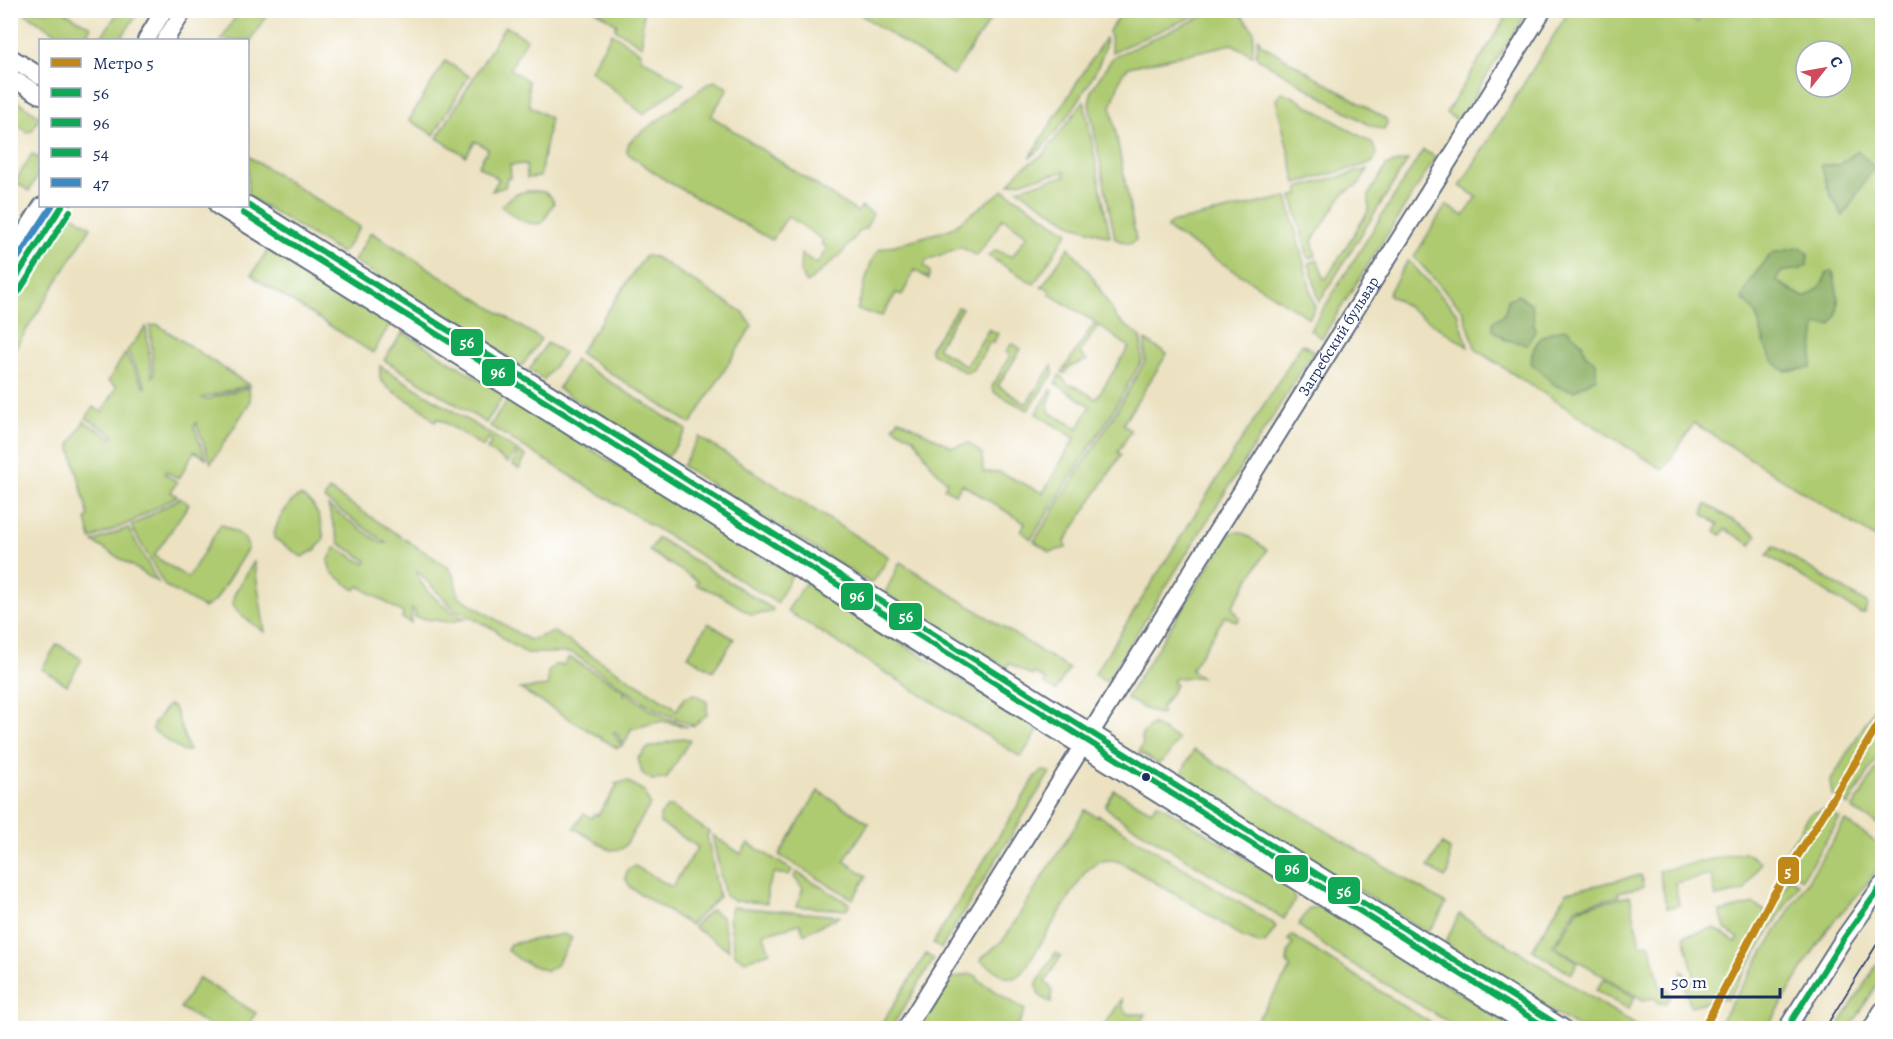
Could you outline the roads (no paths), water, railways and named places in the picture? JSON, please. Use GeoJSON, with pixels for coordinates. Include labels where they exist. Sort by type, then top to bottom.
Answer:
{"type":"FeatureCollection","features":[{"type":"Feature","properties":{"kind":"street"},"geometry":{"type":"LineString","coordinates":[[147,39],[164,10]]}},
{"type":"Feature","properties":{"kind":"street"},"geometry":{"type":"LineString","coordinates":[[166,39],[184,10]]}},
{"type":"Feature","properties":{"kind":"street","name":"Загребский бульвар"},"geometry":{"type":"LineString","coordinates":[[906,1029],[1090,731],[1543,10]]}},
{"type":"Feature","properties":{"kind":"street"},"geometry":{"type":"LineString","coordinates":[[10,57],[39,75]]}},
{"type":"Feature","properties":{"kind":"street"},"geometry":{"type":"LineString","coordinates":[[10,76],[39,94]]}},
{"type":"Feature","properties":{"kind":"street"},"geometry":{"type":"LineString","coordinates":[[249,206],[1563,1029]]}},
{"type":"Feature","properties":{"kind":"street"},"geometry":{"type":"LineString","coordinates":[[10,256],[41,207]]}},
{"type":"Feature","properties":{"kind":"street"},"geometry":{"type":"LineString","coordinates":[[10,288],[61,207]]}},
{"type":"Feature","properties":{"kind":"street"},"geometry":{"type":"LineString","coordinates":[[220,207],[1532,1029]]}},
{"type":"Feature","properties":{"kind":"street"},"geometry":{"type":"LineString","coordinates":[[1787,1029],[1844,938],[1882,885]]}},
{"type":"Feature","properties":{"kind":"street"},"geometry":{"type":"LineString","coordinates":[[1872,1029],[1882,1011]]}},
{"type":"Feature","properties":{"kind":"tram line"},"geometry":{"type":"LineString","coordinates":[[1825,1028],[1882,936]]}},
{"type":"Feature","properties":{"kind":"metro line","name":"5"},"geometry":{"type":"LineString","coordinates":[[1704,1028],[1771,899],[1882,719]]}}]}
